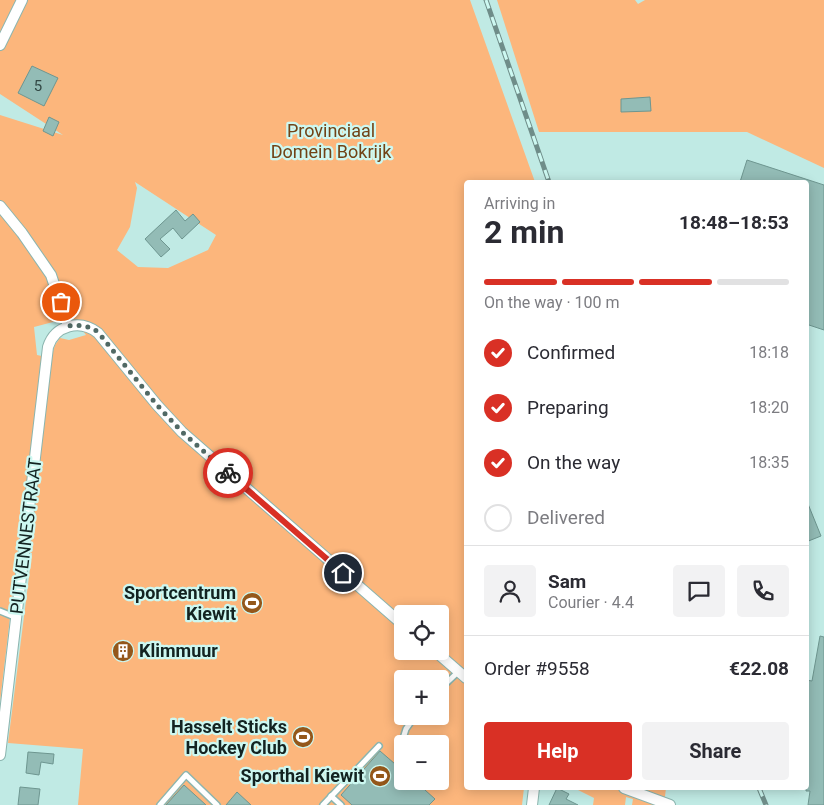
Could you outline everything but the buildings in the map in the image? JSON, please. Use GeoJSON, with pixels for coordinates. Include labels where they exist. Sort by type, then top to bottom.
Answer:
{"type":"FeatureCollection","features":[{"type":"Feature","properties":{"kind":"street"},"geometry":{"type":"LineString","coordinates":[[0,45],[22,0]]}},
{"type":"Feature","properties":{"kind":"street"},"geometry":{"type":"LineString","coordinates":[[0,206],[22,233],[51,275],[68,326],[80,325],[98,332],[157,405],[182,432],[394,617]]}},
{"type":"Feature","properties":{"kind":"street","name":"PUTVENNESTRAAT"},"geometry":{"type":"LineString","coordinates":[[0,755],[3,713],[17,618],[48,346],[51,338],[58,331],[68,326]]}},
{"type":"Feature","properties":{"kind":"street"},"geometry":{"type":"LineString","coordinates":[[445,660],[462,675]]}},
{"type":"Feature","properties":{"kind":"street"},"geometry":{"type":"LineString","coordinates":[[532,805],[534,790]]}},
{"type":"Feature","properties":{"kind":"street"},"geometry":{"type":"LineString","coordinates":[[629,790],[670,805]]}},
{"type":"Feature","properties":{"kind":"lane"},"geometry":{"type":"LineString","coordinates":[[0,611],[17,618]]}},
{"type":"Feature","properties":{"kind":"lane"},"geometry":{"type":"LineString","coordinates":[[449,684],[462,675]]}},
{"type":"Feature","properties":{"kind":"lane"},"geometry":{"type":"LineString","coordinates":[[323,805],[379,746]]}},
{"type":"Feature","properties":{"kind":"lane"},"geometry":{"type":"LineString","coordinates":[[160,805],[186,775],[217,805]]}},
{"type":"Feature","properties":{"kind":"lane"},"geometry":{"type":"LineString","coordinates":[[331,796],[341,805]]}},
{"type":"Feature","properties":{"kind":"green space","name":"Provinciaal Domein Bokrijk"},"geometry":{"type":"Polygon","coordinates":[[[0,0],[470,0],[534,180],[464,180],[464,669],[449,657],[449,605],[394,605],[394,611],[293,526],[289,532],[394,623],[394,660],[438,660],[464,682],[464,790],[524,790],[522,805],[78,805],[83,749],[8,743],[32,553],[18,550],[0,702],[0,115],[63,135],[0,94],[0,0]],[[135,182],[137,188],[130,227],[117,250],[138,267],[168,268],[208,250],[216,235],[135,182]],[[72,317],[34,327],[37,355],[51,358],[55,345],[60,338],[69,340],[86,335],[72,317]]]}},
{"type":"Feature","properties":{"kind":"green space"},"geometry":{"type":"Polygon","coordinates":[[[497,0],[635,0],[638,4],[645,0],[824,0],[824,168],[747,132],[539,132],[497,0]]]}},
{"type":"Feature","properties":{"kind":"green space"},"geometry":{"type":"Polygon","coordinates":[[[578,790],[666,790],[664,805],[632,805],[633,799],[626,797],[625,805],[593,805],[594,798],[578,790]]]}},
{"type":"Feature","properties":{"kind":"railway"},"geometry":{"type":"LineString","coordinates":[[486,0],[548,180]]}},
{"type":"Feature","properties":{"kind":"railway"},"geometry":{"type":"LineString","coordinates":[[760,790],[766,805]]}},
{"type":"Feature","properties":{"kind":"way so far"},"geometry":{"type":"LineString","coordinates":[[61,302],[68,326],[80,325],[98,332],[157,405],[182,432],[228,473]]}},
{"type":"Feature","properties":{"kind":"place","name":"Sportcentrum Kiewit"},"geometry":{"type":"Point","coordinates":[252,603]}},
{"type":"Feature","properties":{"kind":"place","name":"Klimmuur"},"geometry":{"type":"Point","coordinates":[123,651]}},
{"type":"Feature","properties":{"kind":"place","name":"Hasselt Sticks Hockey Club"},"geometry":{"type":"Point","coordinates":[303,737]}},
{"type":"Feature","properties":{"kind":"place","name":"Sporthal Kiewit"},"geometry":{"type":"Point","coordinates":[380,776]}},
{"type":"Feature","properties":{"kind":"route"},"geometry":{"type":"LineString","coordinates":[[228,473],[343,573]]}}]}
